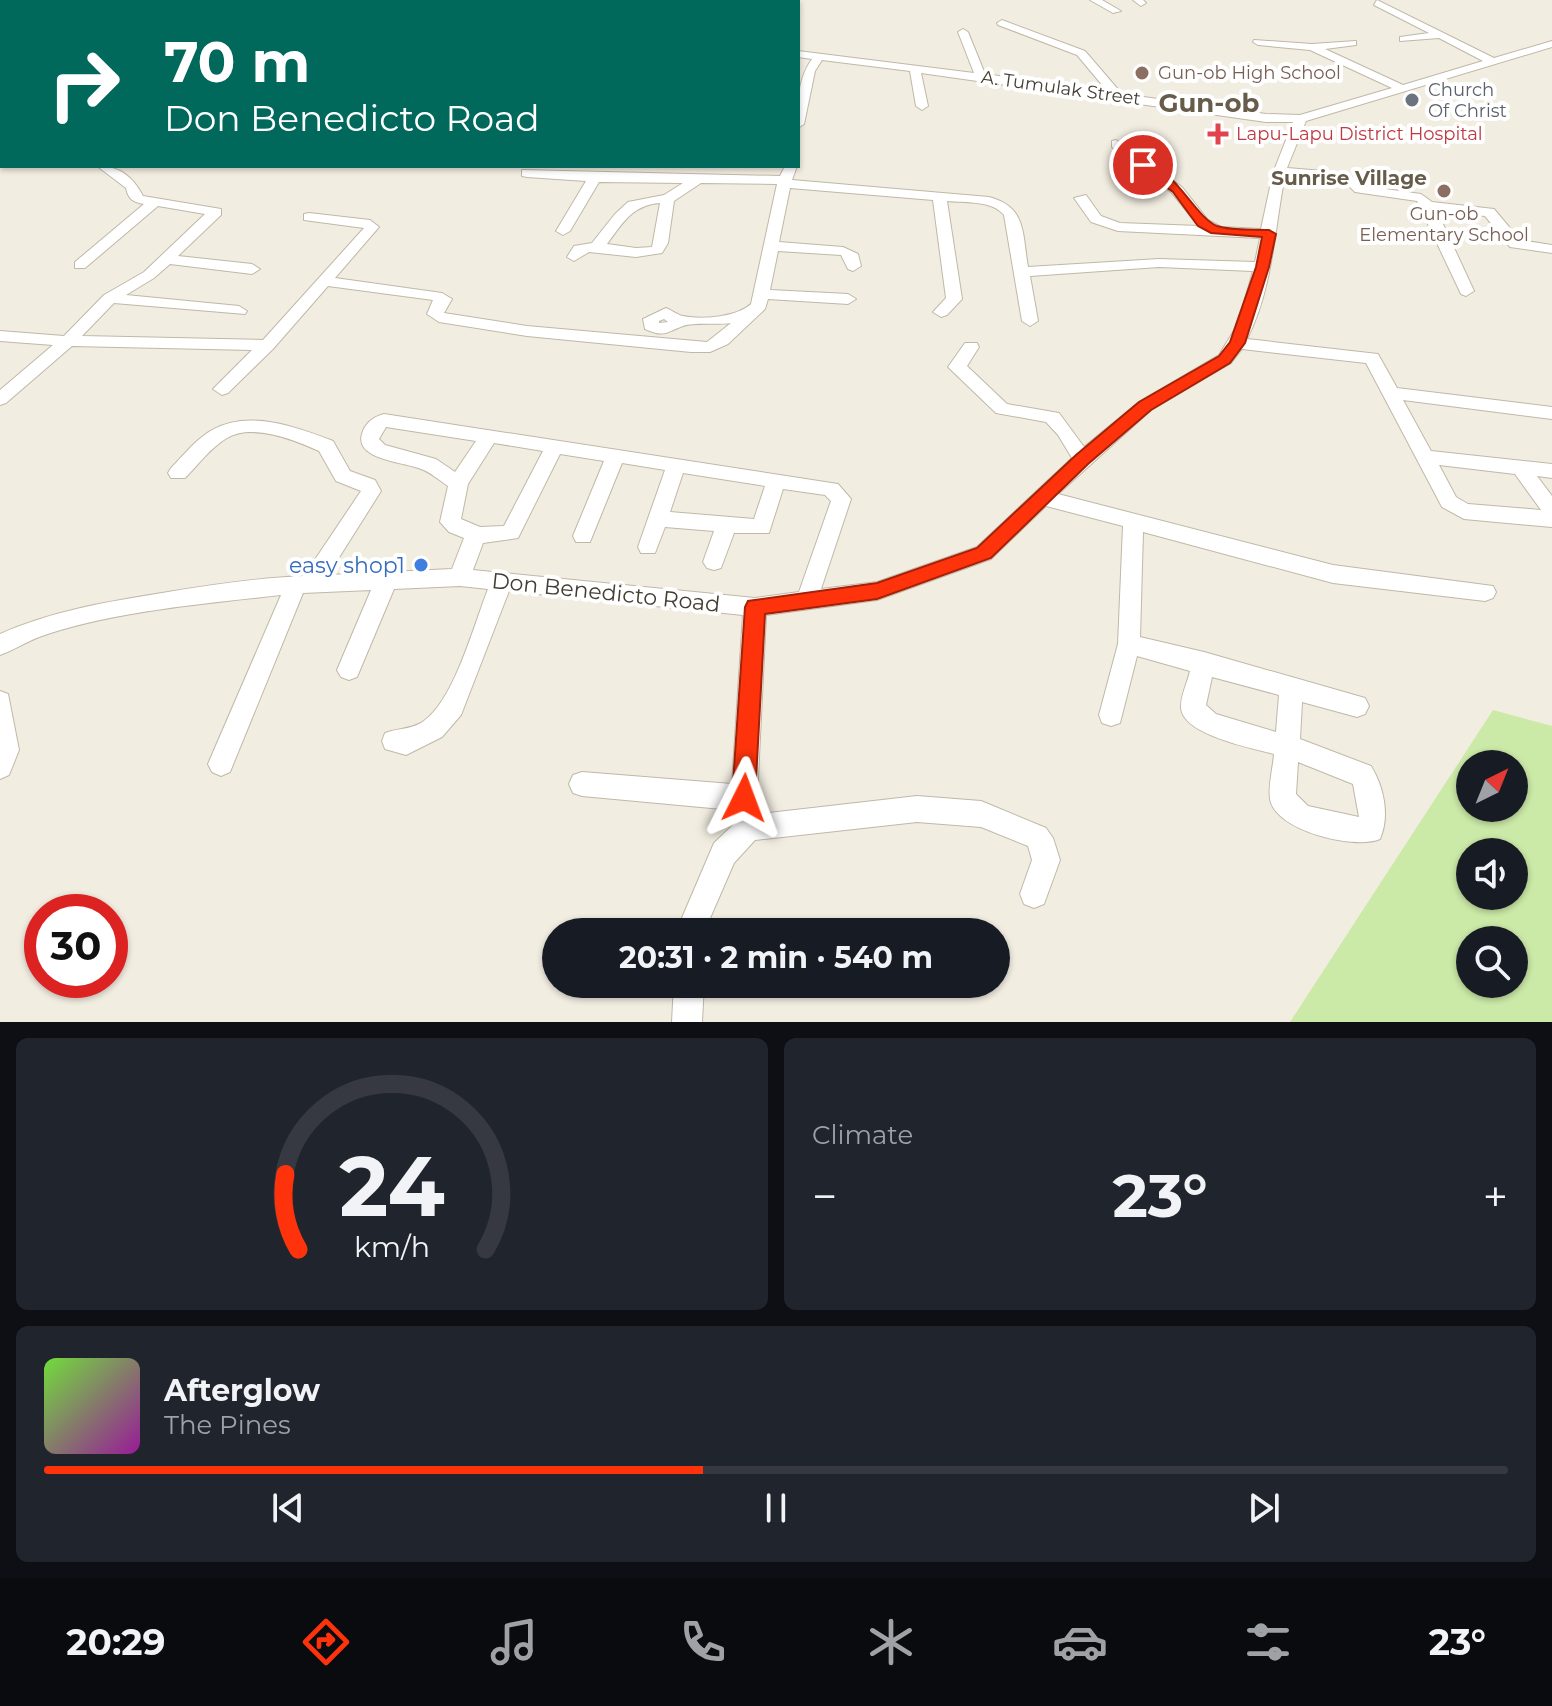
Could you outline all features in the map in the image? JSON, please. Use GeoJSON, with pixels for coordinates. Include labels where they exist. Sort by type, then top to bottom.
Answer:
{"type":"FeatureCollection","features":[{"type":"Feature","properties":{"kind":"street"},"geometry":{"type":"LineString","coordinates":[[1095,0],[1116,11]]}},
{"type":"Feature","properties":{"kind":"street"},"geometry":{"type":"LineString","coordinates":[[1377,3],[1491,61]]}},
{"type":"Feature","properties":{"kind":"street"},"geometry":{"type":"LineString","coordinates":[[1002,23],[1081,53],[1118,96]]}},
{"type":"Feature","properties":{"kind":"street"},"geometry":{"type":"LineString","coordinates":[[963,32],[981,77]]}},
{"type":"Feature","properties":{"kind":"street"},"geometry":{"type":"LineString","coordinates":[[1404,39],[1441,35]]}},
{"type":"Feature","properties":{"kind":"street"},"geometry":{"type":"LineString","coordinates":[[1258,42],[1312,47],[1352,43]]}},
{"type":"Feature","properties":{"kind":"street","name":"A. Tumulak Street"},"geometry":{"type":"LineString","coordinates":[[800,54],[1266,118],[1301,119],[1399,87],[1552,44]]}},
{"type":"Feature","properties":{"kind":"street"},"geometry":{"type":"LineString","coordinates":[[1312,47],[1399,87]]}},
{"type":"Feature","properties":{"kind":"street"},"geometry":{"type":"LineString","coordinates":[[800,104],[802,84],[819,56]]}},
{"type":"Feature","properties":{"kind":"street"},"geometry":{"type":"LineString","coordinates":[[915,68],[922,106]]}},
{"type":"Feature","properties":{"kind":"street","name":"Don Benedicto Road"},"geometry":{"type":"LineString","coordinates":[[2,650],[35,629],[90,614],[211,594],[304,584],[460,577],[755,607],[877,591],[966,562],[984,553],[1082,459],[1145,406],[1225,359],[1237,343],[1263,267],[1281,171],[1301,119]]}},
{"type":"Feature","properties":{"kind":"street"},"geometry":{"type":"LineString","coordinates":[[1116,144],[1177,190],[1203,223],[1216,230]]}},
{"type":"Feature","properties":{"kind":"street"},"geometry":{"type":"LineString","coordinates":[[0,399],[68,341],[110,298],[149,275],[216,212],[155,202],[134,195],[133,186],[106,168]]}},
{"type":"Feature","properties":{"kind":"street"},"geometry":{"type":"LineString","coordinates":[[647,168],[657,178]]}},
{"type":"Feature","properties":{"kind":"street"},"geometry":{"type":"LineString","coordinates":[[1281,171],[1348,177],[1360,189],[1421,198],[1428,206],[1466,291]]}},
{"type":"Feature","properties":{"kind":"street"},"geometry":{"type":"LineString","coordinates":[[527,173],[595,178],[787,176],[940,198],[989,201],[1004,206],[1011,214],[1030,321]]}},
{"type":"Feature","properties":{"kind":"street"},"geometry":{"type":"LineString","coordinates":[[326,281],[436,296],[444,299],[435,314],[439,317],[527,331],[710,347],[759,306],[787,176]]}},
{"type":"Feature","properties":{"kind":"street"},"geometry":{"type":"LineString","coordinates":[[563,231],[595,178]]}},
{"type":"Feature","properties":{"kind":"street"},"geometry":{"type":"LineString","coordinates":[[598,245],[632,204],[643,199],[667,199],[700,178]]}},
{"type":"Feature","properties":{"kind":"street"},"geometry":{"type":"LineString","coordinates":[[940,198],[954,299],[941,312]]}},
{"type":"Feature","properties":{"kind":"street"},"geometry":{"type":"LineString","coordinates":[[1081,198],[1096,219],[1118,227],[1269,234]]}},
{"type":"Feature","properties":{"kind":"street"},"geometry":{"type":"LineString","coordinates":[[574,257],[579,249],[598,245],[622,254],[645,254],[657,250],[661,243],[667,199]]}},
{"type":"Feature","properties":{"kind":"street"},"geometry":{"type":"LineString","coordinates":[[80,265],[155,202]]}},
{"type":"Feature","properties":{"kind":"street"},"geometry":{"type":"LineString","coordinates":[[1428,206],[1489,212],[1515,244],[1552,249]]}},
{"type":"Feature","properties":{"kind":"street"},"geometry":{"type":"LineString","coordinates":[[222,389],[267,345],[372,227],[370,224],[309,217]]}},
{"type":"Feature","properties":{"kind":"street"},"geometry":{"type":"LineString","coordinates":[[771,246],[843,251],[851,254],[853,266]]}},
{"type":"Feature","properties":{"kind":"street"},"geometry":{"type":"LineString","coordinates":[[168,259],[252,269]]}},
{"type":"Feature","properties":{"kind":"street"},"geometry":{"type":"LineString","coordinates":[[1023,272],[1159,263],[1263,267]]}},
{"type":"Feature","properties":{"kind":"street"},"geometry":{"type":"LineString","coordinates":[[761,294],[848,299]]}},
{"type":"Feature","properties":{"kind":"street"},"geometry":{"type":"LineString","coordinates":[[110,298],[239,311]]}},
{"type":"Feature","properties":{"kind":"street"},"geometry":{"type":"LineString","coordinates":[[677,321],[746,316]]}},
{"type":"Feature","properties":{"kind":"street"},"geometry":{"type":"LineString","coordinates":[[0,336],[68,341],[267,345]]}},
{"type":"Feature","properties":{"kind":"street"},"geometry":{"type":"LineString","coordinates":[[1237,343],[1372,358],[1455,507],[1464,511],[1552,519]]}},
{"type":"Feature","properties":{"kind":"street"},"geometry":{"type":"LineString","coordinates":[[971,347],[957,367],[976,381],[1002,409],[1050,413],[1057,418],[1082,459]]}},
{"type":"Feature","properties":{"kind":"street"},"geometry":{"type":"LineString","coordinates":[[0,381],[20,383]]}},
{"type":"Feature","properties":{"kind":"street"},"geometry":{"type":"LineString","coordinates":[[1393,393],[1552,413]]}},
{"type":"Feature","properties":{"kind":"street"},"geometry":{"type":"LineString","coordinates":[[458,483],[429,464],[379,450],[370,443],[370,433],[377,423],[384,420],[831,489],[841,499],[807,600]]}},
{"type":"Feature","properties":{"kind":"street"},"geometry":{"type":"LineString","coordinates":[[178,473],[218,436],[237,429],[269,429],[326,446],[343,476],[368,485],[371,491],[304,584],[221,764]]}},
{"type":"Feature","properties":{"kind":"street"},"geometry":{"type":"LineString","coordinates":[[489,436],[458,483],[450,522],[476,534],[511,532],[555,446]]}},
{"type":"Feature","properties":{"kind":"street"},"geometry":{"type":"LineString","coordinates":[[583,536],[615,457]]}},
{"type":"Feature","properties":{"kind":"street"},"geometry":{"type":"LineString","coordinates":[[1426,457],[1552,471]]}},
{"type":"Feature","properties":{"kind":"street"},"geometry":{"type":"LineString","coordinates":[[648,547],[676,467]]}},
{"type":"Feature","properties":{"kind":"street"},"geometry":{"type":"LineString","coordinates":[[1520,467],[1552,511]]}},
{"type":"Feature","properties":{"kind":"street"},"geometry":{"type":"LineString","coordinates":[[660,519],[762,527],[776,481]]}},
{"type":"Feature","properties":{"kind":"street"},"geometry":{"type":"LineString","coordinates":[[1044,498],[1333,574],[1485,592]]}},
{"type":"Feature","properties":{"kind":"street"},"geometry":{"type":"LineString","coordinates":[[1111,715],[1129,644],[1133,519]]}},
{"type":"Feature","properties":{"kind":"street"},"geometry":{"type":"LineString","coordinates":[[714,562],[726,526]]}},
{"type":"Feature","properties":{"kind":"street"},"geometry":{"type":"LineString","coordinates":[[460,577],[476,534]]}},
{"type":"Feature","properties":{"kind":"street"},"geometry":{"type":"LineString","coordinates":[[349,670],[386,581]]}},
{"type":"Feature","properties":{"kind":"street"},"geometry":{"type":"LineString","coordinates":[[394,741],[406,743],[433,729],[453,707],[502,581]]}},
{"type":"Feature","properties":{"kind":"street"},"geometry":{"type":"LineString","coordinates":[[749,828],[744,798],[755,607]]}},
{"type":"Feature","properties":{"kind":"street"},"geometry":{"type":"LineString","coordinates":[[1129,644],[1357,706]]}},
{"type":"Feature","properties":{"kind":"street"},"geometry":{"type":"LineString","coordinates":[[1204,662],[1193,708],[1199,717],[1208,723],[1288,749],[1291,688]]}},
{"type":"Feature","properties":{"kind":"street"},"geometry":{"type":"LineString","coordinates":[[0,702],[7,750],[0,767]]}},
{"type":"Feature","properties":{"kind":"street"},"geometry":{"type":"LineString","coordinates":[[582,784],[744,798]]}},
{"type":"Feature","properties":{"kind":"street"},"geometry":{"type":"LineString","coordinates":[[696,918],[724,853],[749,828],[917,809],[981,814],[1037,837],[1044,847],[1046,860],[1034,894]]}},
{"type":"Feature","properties":{"kind":"street"},"geometry":{"type":"LineString","coordinates":[[687,1022],[688,998]]}},
{"type":"Feature","properties":{"kind":"green space"},"geometry":{"type":"Polygon","coordinates":[[[1493,710],[1552,726],[1552,1022],[1290,1022],[1456,767],[1456,822],[1528,822],[1528,750],[1467,750],[1493,710]]]}},
{"type":"Feature","properties":{"kind":"place","name":"Gun-ob High School"},"geometry":{"type":"Point","coordinates":[1142,73]}},
{"type":"Feature","properties":{"kind":"place","name":"Church Of Christ"},"geometry":{"type":"Point","coordinates":[1412,100]}},
{"type":"Feature","properties":{"kind":"place","name":"Lapu-Lapu District Hospital"},"geometry":{"type":"Point","coordinates":[1218,134]}},
{"type":"Feature","properties":{"kind":"place","name":"Gun-ob Elementary School"},"geometry":{"type":"Point","coordinates":[1444,191]}},
{"type":"Feature","properties":{"kind":"place","name":"easy shop1"},"geometry":{"type":"Point","coordinates":[421,565]}},
{"type":"Feature","properties":{"kind":"district","name":"Gun-ob"},"geometry":{"type":"Point","coordinates":[1209,103]}},
{"type":"Feature","properties":{"kind":"district","name":"Sunrise Village"},"geometry":{"type":"Point","coordinates":[1349,178]}},
{"type":"Feature","properties":{"kind":"route"},"geometry":{"type":"LineString","coordinates":[[744,798],[755,607],[877,591],[966,562],[984,553],[1082,459],[1145,406],[1225,359],[1232,351],[1263,267],[1269,234],[1216,230],[1203,223],[1177,190],[1143,165]]}}]}
